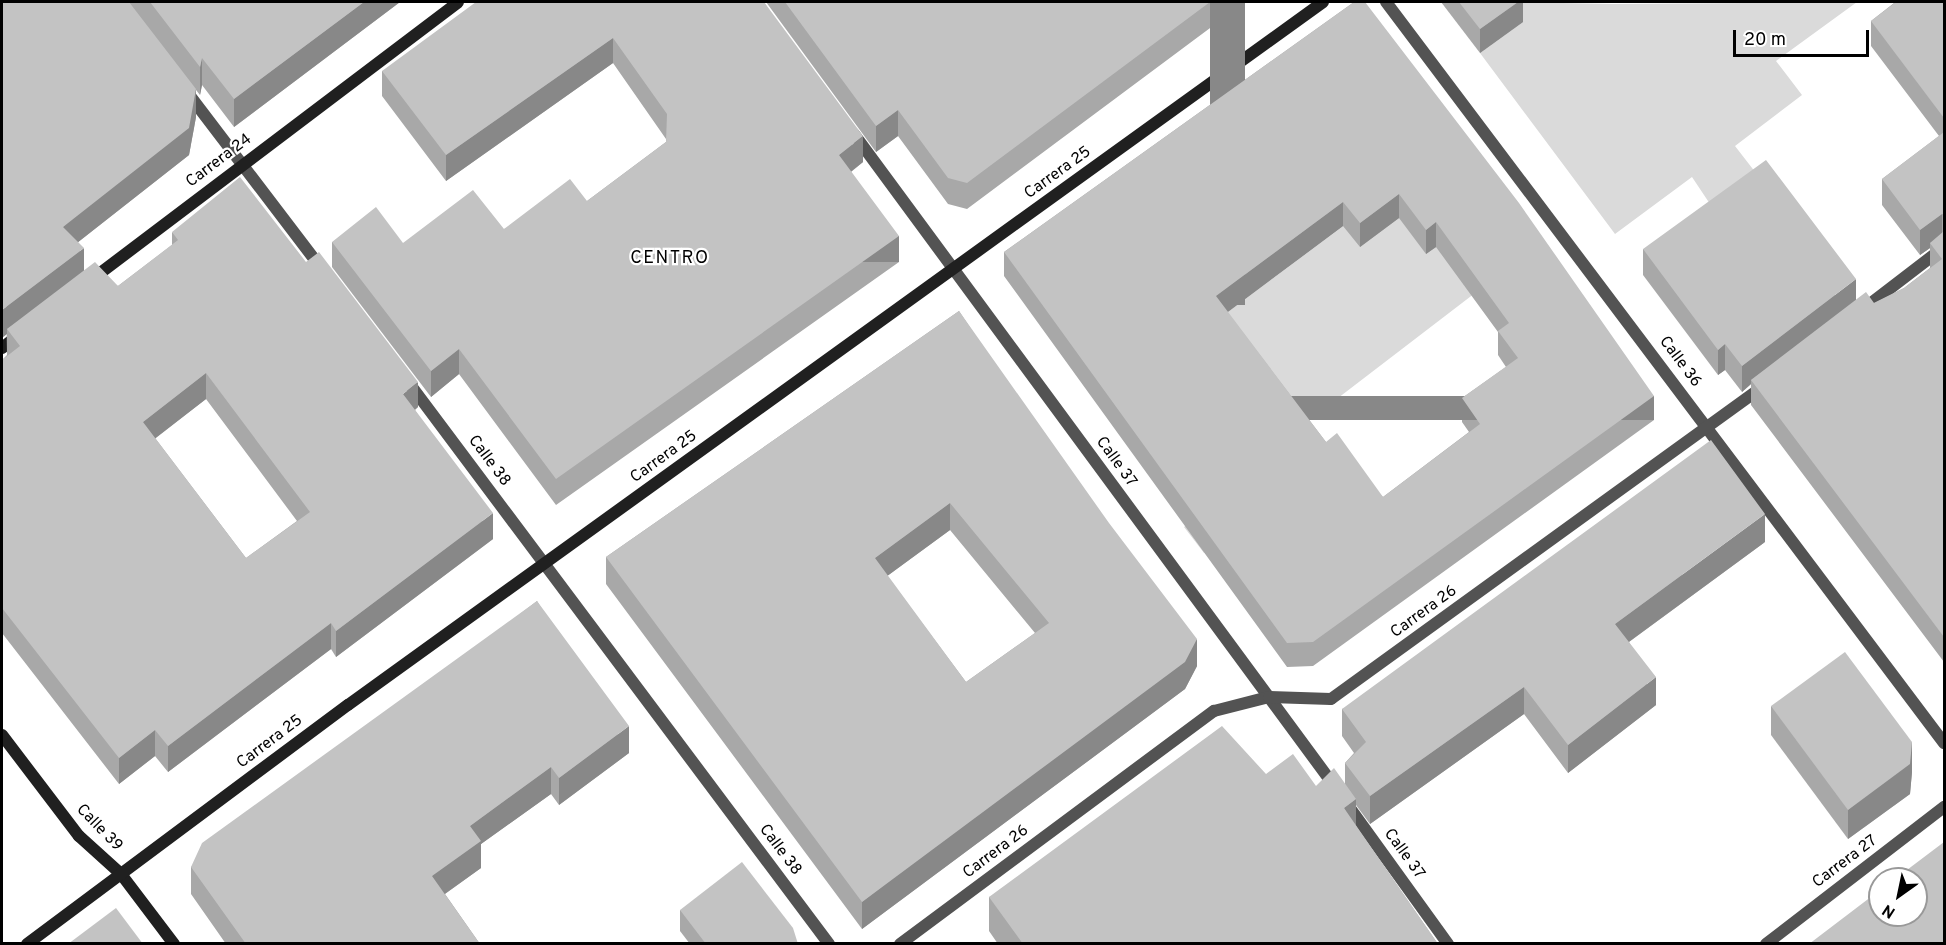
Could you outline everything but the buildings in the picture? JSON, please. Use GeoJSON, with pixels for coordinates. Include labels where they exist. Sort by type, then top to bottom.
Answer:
{"type":"FeatureCollection","features":[{"type":"Feature","properties":{"kind":"main road","name":"Carrera 24"},"geometry":{"type":"LineString","coordinates":[[75,291],[458,2]]}},
{"type":"Feature","properties":{"kind":"main road","name":"Carrera 25"},"geometry":{"type":"LineString","coordinates":[[27,944],[546,562],[1323,2]]}},
{"type":"Feature","properties":{"kind":"main road"},"geometry":{"type":"LineString","coordinates":[[2,348],[29,327]]}},
{"type":"Feature","properties":{"kind":"main road","name":"Calle 39"},"geometry":{"type":"LineString","coordinates":[[2,735],[79,836],[121,874],[174,944]]}},
{"type":"Feature","properties":{"kind":"street","name":"Calle 36"},"geometry":{"type":"LineString","coordinates":[[1386,2],[1709,427],[1944,743]]}},
{"type":"Feature","properties":{"kind":"street"},"geometry":{"type":"LineString","coordinates":[[177,78],[328,278]]}},
{"type":"Feature","properties":{"kind":"street","name":"Calle 37"},"geometry":{"type":"LineString","coordinates":[[848,126],[1448,944]]}},
{"type":"Feature","properties":{"kind":"street"},"geometry":{"type":"LineString","coordinates":[[1850,319],[1944,247]]}},
{"type":"Feature","properties":{"kind":"street","name":"Calle 38"},"geometry":{"type":"LineString","coordinates":[[401,373],[546,562],[829,944]]}},
{"type":"Feature","properties":{"kind":"street","name":"Carrera 26"},"geometry":{"type":"LineString","coordinates":[[900,944],[1214,711],[1269,697],[1331,699],[1775,377]]}},
{"type":"Feature","properties":{"kind":"street","name":"Carrera 27"},"geometry":{"type":"LineString","coordinates":[[1766,944],[1944,807]]}},
{"type":"Feature","properties":{"kind":"shaded area"},"geometry":{"type":"Polygon","coordinates":[[[1508,2],[1613,4],[1857,2],[1776,61],[1802,95],[1735,146],[1766,186],[1720,219],[1692,177],[1615,234],[1480,53],[1523,22],[1508,2]]]}},
{"type":"Feature","properties":{"kind":"shaded area"},"geometry":{"type":"Polygon","coordinates":[[[1498,200],[1534,248],[1308,421],[1337,458],[1204,553],[1184,527],[1305,438],[1216,321],[1343,226],[1498,200]]]}},
{"type":"Feature","properties":{"kind":"district","name":"CENTRO"},"geometry":{"type":"Point","coordinates":[670,259]}}]}
